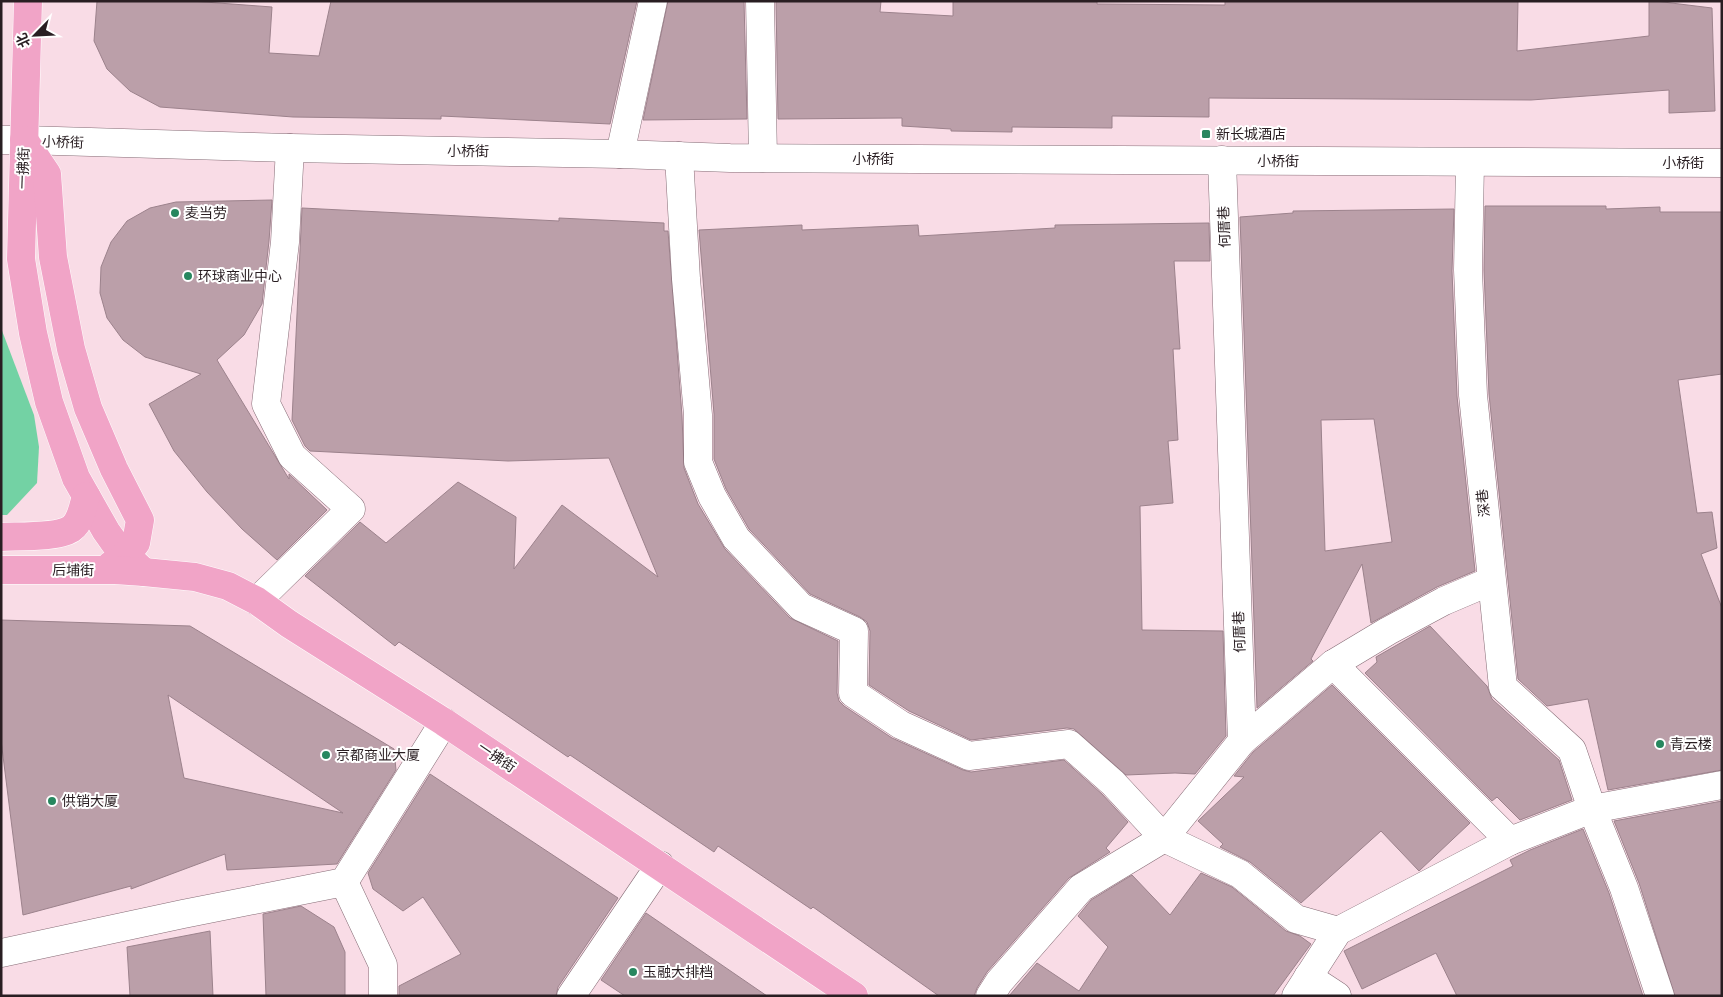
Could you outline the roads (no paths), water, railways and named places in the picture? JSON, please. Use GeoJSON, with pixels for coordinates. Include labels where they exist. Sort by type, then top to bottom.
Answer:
{"type":"FeatureCollection","features":[{"type":"Feature","properties":{"kind":"main road"},"geometry":{"type":"LineString","coordinates":[[12,140],[28,1]]}},
{"type":"Feature","properties":{"kind":"main road","name":"一拂街"},"geometry":{"type":"LineString","coordinates":[[12,140],[21,259],[33,333],[49,402],[76,478],[106,531],[118,548],[135,563],[195,576],[228,586],[257,601],[289,624],[444,722],[854,996]]}},
{"type":"Feature","properties":{"kind":"main road","name":"一拂街"},"geometry":{"type":"LineString","coordinates":[[12,140],[47,174],[54,257],[71,350],[88,408],[114,469],[140,520],[135,563]]}},
{"type":"Feature","properties":{"kind":"main road"},"geometry":{"type":"LineString","coordinates":[[1,536],[50,535],[72,529],[81,515],[86,496]]}},
{"type":"Feature","properties":{"kind":"main road","name":"后埔街"},"geometry":{"type":"LineString","coordinates":[[1,570],[97,570],[120,561],[135,563]]}},
{"type":"Feature","properties":{"kind":"street"},"geometry":{"type":"LineString","coordinates":[[620,154],[654,1]]}},
{"type":"Feature","properties":{"kind":"street"},"geometry":{"type":"LineString","coordinates":[[760,1],[763,158]]}},
{"type":"Feature","properties":{"kind":"street","name":"小桥街"},"geometry":{"type":"LineString","coordinates":[[12,140],[763,158],[1722,163]]}},
{"type":"Feature","properties":{"kind":"street"},"geometry":{"type":"LineString","coordinates":[[257,601],[351,509],[292,456],[266,404],[285,242],[290,148]]}},
{"type":"Feature","properties":{"kind":"street"},"geometry":{"type":"LineString","coordinates":[[679,156],[686,279],[698,415],[698,462],[712,496],[736,538],[801,607],[854,631],[853,693],[901,725],[969,756],[1069,744],[1113,782],[1164,838],[1240,874],[1296,919],[1338,931]]}},
{"type":"Feature","properties":{"kind":"street","name":"何厝巷"},"geometry":{"type":"LineString","coordinates":[[1222,160],[1242,741]]}},
{"type":"Feature","properties":{"kind":"street","name":"深巷"},"geometry":{"type":"LineString","coordinates":[[1470,163],[1468,270],[1473,395],[1503,686],[1572,750],[1592,809],[1624,888],[1660,996]]}},
{"type":"Feature","properties":{"kind":"street"},"geometry":{"type":"LineString","coordinates":[[990,996],[999,982],[1081,888],[1164,838],[1242,741],[1333,664],[1388,631],[1444,601],[1491,581]]}},
{"type":"Feature","properties":{"kind":"street"},"geometry":{"type":"LineString","coordinates":[[1333,664],[1510,841]]}},
{"type":"Feature","properties":{"kind":"street"},"geometry":{"type":"LineString","coordinates":[[1,953],[182,914],[344,882],[444,722]]}},
{"type":"Feature","properties":{"kind":"street"},"geometry":{"type":"LineString","coordinates":[[1337,996],[1302,986],[1338,931],[1510,841],[1592,809],[1722,785]]}},
{"type":"Feature","properties":{"kind":"street"},"geometry":{"type":"LineString","coordinates":[[571,996],[660,865]]}},
{"type":"Feature","properties":{"kind":"street"},"geometry":{"type":"LineString","coordinates":[[344,882],[382,965],[383,996]]}},
{"type":"Feature","properties":{"kind":"place","name":"新长城酒店"},"geometry":{"type":"Point","coordinates":[1206,134]}},
{"type":"Feature","properties":{"kind":"place","name":"麦当劳"},"geometry":{"type":"Point","coordinates":[175,213]}},
{"type":"Feature","properties":{"kind":"place","name":"环球商业中心"},"geometry":{"type":"Point","coordinates":[188,276]}},
{"type":"Feature","properties":{"kind":"place","name":"青云楼"},"geometry":{"type":"Point","coordinates":[1660,744]}},
{"type":"Feature","properties":{"kind":"place","name":"京都商业大厦"},"geometry":{"type":"Point","coordinates":[326,755]}},
{"type":"Feature","properties":{"kind":"place","name":"供销大厦"},"geometry":{"type":"Point","coordinates":[52,801]}},
{"type":"Feature","properties":{"kind":"place","name":"玉融大排档"},"geometry":{"type":"Point","coordinates":[633,972]}}]}
